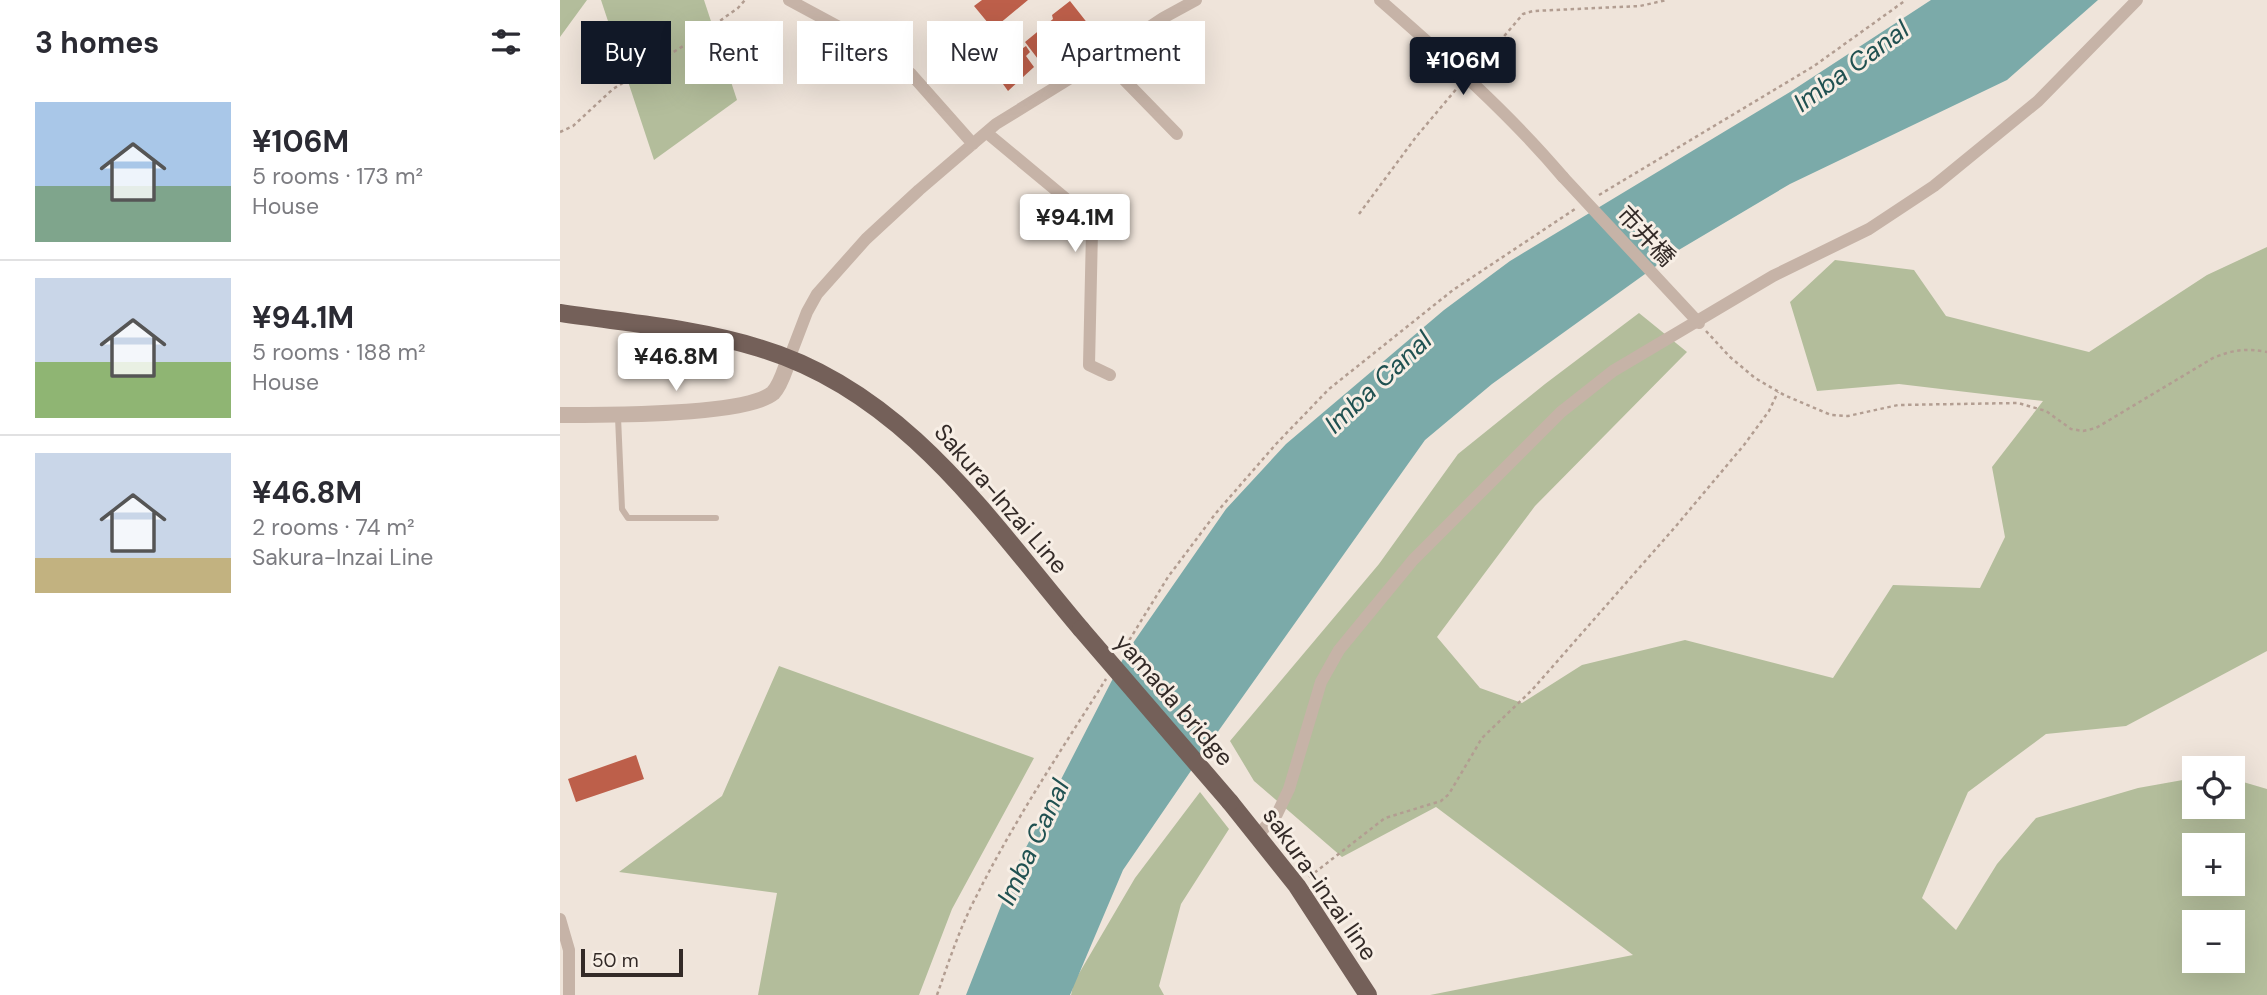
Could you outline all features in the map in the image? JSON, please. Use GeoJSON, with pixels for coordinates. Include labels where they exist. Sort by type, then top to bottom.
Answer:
{"type":"FeatureCollection","features":[{"type":"Feature","properties":{"kind":"main road","name":"Sakura-Inzai Line"},"geometry":{"type":"LineString","coordinates":[[560,313],[704,335],[758,348],[820,372],[853,390],[887,414],[925,447],[1081,629]]}},
{"type":"Feature","properties":{"kind":"main road","name":"yamada bridge"},"geometry":{"type":"LineString","coordinates":[[1081,629],[1230,802]]}},
{"type":"Feature","properties":{"kind":"main road","name":"sakura-inzai line"},"geometry":{"type":"LineString","coordinates":[[1230,802],[1297,886],[1368,995]]}},
{"type":"Feature","properties":{"kind":"street"},"geometry":{"type":"LineString","coordinates":[[789,0],[880,49],[911,74],[973,144]]}},
{"type":"Feature","properties":{"kind":"street"},"geometry":{"type":"LineString","coordinates":[[1158,21],[1196,0]]}},
{"type":"Feature","properties":{"kind":"street","name":"市井橋"},"geometry":{"type":"LineString","coordinates":[[1380,0],[1528,136],[1699,323]]}},
{"type":"Feature","properties":{"kind":"street"},"geometry":{"type":"LineString","coordinates":[[1258,835],[1277,814],[1289,789],[1321,682],[1339,650],[1413,560],[1561,412],[1613,371],[1773,276],[1869,229],[1934,186],[2038,101],[2137,0]]}},
{"type":"Feature","properties":{"kind":"street"},"geometry":{"type":"LineString","coordinates":[[560,415],[618,415],[748,405],[773,393],[817,294],[866,239],[996,124],[1061,84]]}},
{"type":"Feature","properties":{"kind":"street"},"geometry":{"type":"LineString","coordinates":[[1128,84],[1177,134]]}},
{"type":"Feature","properties":{"kind":"street"},"geometry":{"type":"LineString","coordinates":[[987,133],[1070,202],[1082,208],[1089,219],[1092,231],[1089,365],[1110,376]]}},
{"type":"Feature","properties":{"kind":"street"},"geometry":{"type":"LineString","coordinates":[[560,919],[569,950],[569,995]]}},
{"type":"Feature","properties":{"kind":"lane"},"geometry":{"type":"LineString","coordinates":[[618,415],[622,509],[628,518],[716,518]]}},
{"type":"Feature","properties":{"kind":"path"},"geometry":{"type":"LineString","coordinates":[[560,132],[573,126],[613,89],[693,40],[745,0]]}},
{"type":"Feature","properties":{"kind":"path"},"geometry":{"type":"LineString","coordinates":[[1359,214],[1416,137],[1523,14],[1532,11],[1640,6],[1667,0]]}},
{"type":"Feature","properties":{"kind":"path"},"geometry":{"type":"LineString","coordinates":[[1599,194],[1814,66],[1906,0]]}},
{"type":"Feature","properties":{"kind":"path"},"geometry":{"type":"LineString","coordinates":[[1120,656],[1168,577],[1216,513],[1276,444],[1329,389],[1453,290],[1578,208]]}},
{"type":"Feature","properties":{"kind":"path"},"geometry":{"type":"LineString","coordinates":[[1699,323],[1730,357],[1755,378],[1778,393],[1831,415],[1848,416],[1898,405],[2018,403],[2046,411],[2071,429],[2083,431],[2096,428],[2213,358],[2234,349],[2267,352]]}},
{"type":"Feature","properties":{"kind":"path"},"geometry":{"type":"LineString","coordinates":[[1297,886],[1385,818],[1441,800],[1449,794],[1482,738],[1532,690],[1676,526],[1744,445],[1769,411],[1778,393]]}},
{"type":"Feature","properties":{"kind":"path"},"geometry":{"type":"LineString","coordinates":[[937,995],[976,896],[1106,679]]}},
{"type":"Feature","properties":{"kind":"green space"},"geometry":{"type":"Polygon","coordinates":[[[560,0],[587,0],[560,37],[560,0]]]}},
{"type":"Feature","properties":{"kind":"green space"},"geometry":{"type":"Polygon","coordinates":[[[601,0],[704,0],[711,21],[685,21],[685,84],[732,84],[737,100],[654,160],[629,84],[671,84],[671,21],[608,21],[601,0]]]}},
{"type":"Feature","properties":{"kind":"green space"},"geometry":{"type":"Polygon","coordinates":[[[2267,247],[2267,651],[2126,726],[2046,734],[1968,792],[1922,898],[1956,930],[1997,864],[2036,818],[2138,788],[2182,780],[2182,819],[2245,819],[2245,783],[2267,789],[2267,995],[1430,995],[1633,955],[1436,807],[1342,857],[1254,781],[1230,741],[1379,564],[1458,454],[1639,313],[1687,352],[1535,506],[1437,637],[1480,688],[1522,703],[1582,665],[1685,640],[1833,678],[1893,585],[1980,588],[2005,537],[1992,467],[2043,401],[1899,384],[1817,391],[1790,302],[1835,260],[1914,270],[1946,316],[2089,352],[2207,275],[2267,247]]]}},
{"type":"Feature","properties":{"kind":"green space"},"geometry":{"type":"Polygon","coordinates":[[[779,666],[1034,758],[952,909],[919,995],[758,995],[777,893],[619,872],[722,796],[779,666]]]}},
{"type":"Feature","properties":{"kind":"green space"},"geometry":{"type":"Polygon","coordinates":[[[1200,792],[1229,829],[1181,904],[1159,986],[1164,995],[1071,995],[1074,982],[1135,878],[1200,792]]]}},
{"type":"Feature","properties":{"kind":"water","name":"Imba Canal"},"geometry":{"type":"Polygon","coordinates":[[[1931,0],[2098,0],[2007,80],[1790,184],[1677,251],[1492,384],[1425,440],[1123,870],[1070,995],[966,995],[1017,865],[1126,653],[1226,509],[1286,444],[1444,310],[1510,261],[1790,92],[1931,0]]]}},
{"type":"Feature","properties":{"kind":"building"},"geometry":{"type":"Polygon","coordinates":[[[982,0],[1028,0],[1003,21],[986,21],[974,6],[982,0]]]}},
{"type":"Feature","properties":{"kind":"building"},"geometry":{"type":"Polygon","coordinates":[[[1070,1],[1086,21],[1051,21],[1052,15],[1070,1]]]}},
{"type":"Feature","properties":{"kind":"building"},"geometry":{"type":"Polygon","coordinates":[[[1037,32],[1037,58],[1025,42],[1037,32]]]}},
{"type":"Feature","properties":{"kind":"building"},"geometry":{"type":"Polygon","coordinates":[[[1026,46],[1030,52],[1026,56],[1034,67],[1023,77],[1023,48],[1026,46]]]}},
{"type":"Feature","properties":{"kind":"building"},"geometry":{"type":"Polygon","coordinates":[[[1003,84],[1016,84],[1008,91],[1003,84]]]}},
{"type":"Feature","properties":{"kind":"building"},"geometry":{"type":"Polygon","coordinates":[[[636,755],[644,779],[576,802],[568,779],[636,755]]]}}]}
